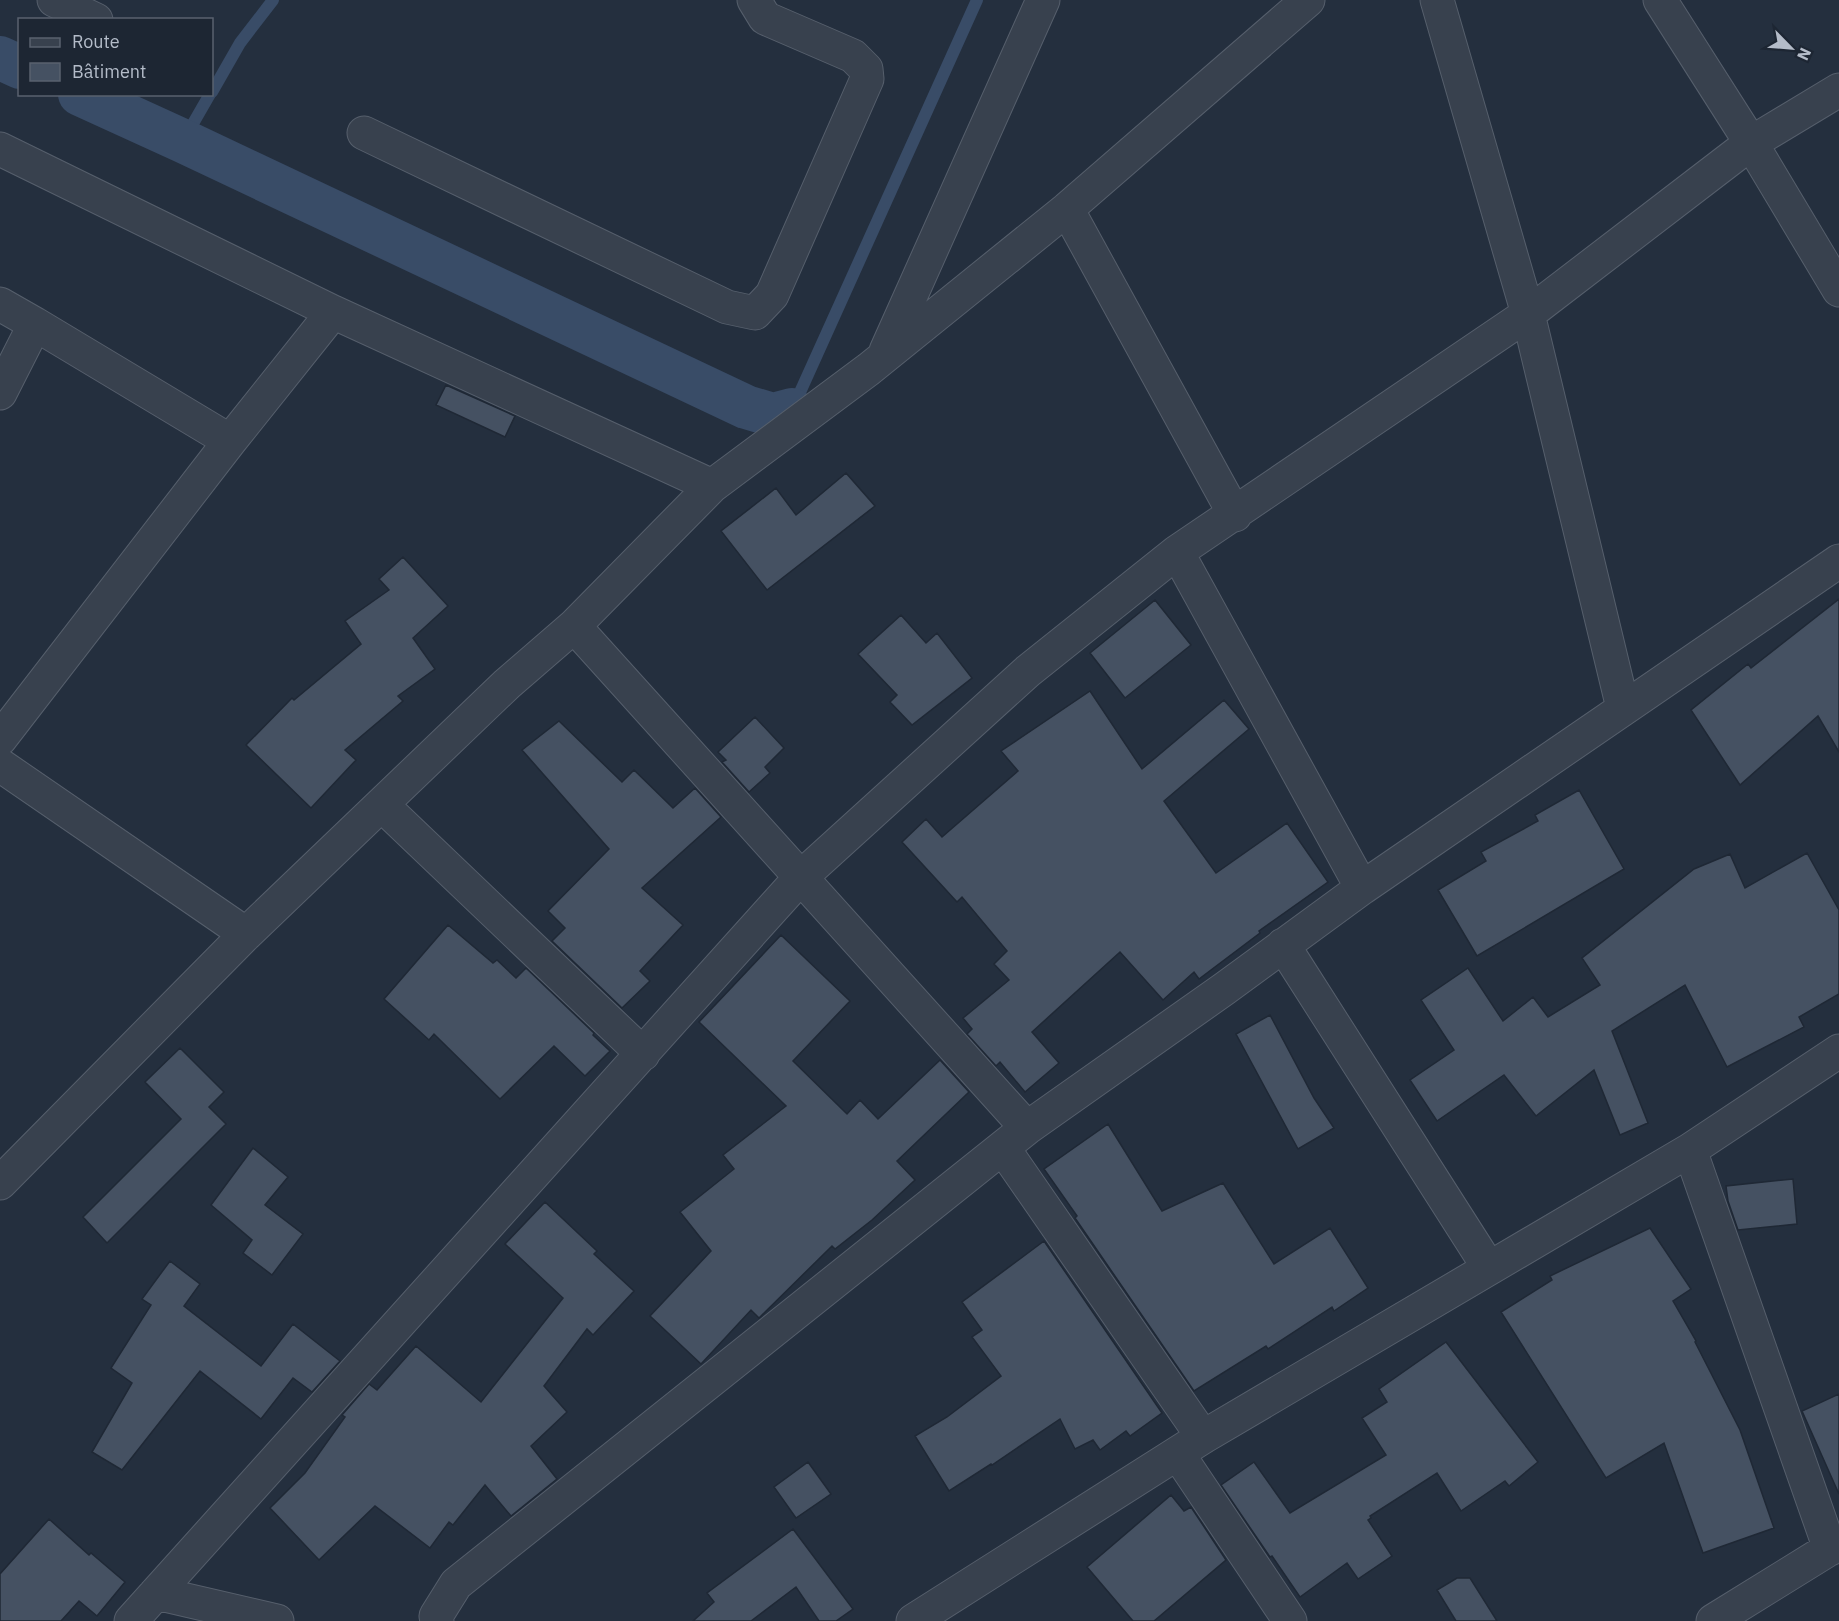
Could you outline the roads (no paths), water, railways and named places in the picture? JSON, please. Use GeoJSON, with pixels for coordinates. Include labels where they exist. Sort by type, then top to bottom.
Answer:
{"type":"FeatureCollection","features":[{"type":"Feature","properties":{"kind":"street"},"geometry":{"type":"LineString","coordinates":[[54,0],[92,18]]}},
{"type":"Feature","properties":{"kind":"street"},"geometry":{"type":"LineString","coordinates":[[364,134],[727,307],[755,313],[772,295],[867,79],[866,69],[853,56],[765,18],[754,0]]}},
{"type":"Feature","properties":{"kind":"street"},"geometry":{"type":"LineString","coordinates":[[884,356],[1043,0]]}},
{"type":"Feature","properties":{"kind":"street"},"geometry":{"type":"LineString","coordinates":[[0,1183],[246,934],[507,684],[574,626],[712,486],[869,369],[1067,209],[1308,0]]}},
{"type":"Feature","properties":{"kind":"street"},"geometry":{"type":"LineString","coordinates":[[1437,0],[1528,315],[1623,708]]}},
{"type":"Feature","properties":{"kind":"street"},"geometry":{"type":"LineString","coordinates":[[1660,0],[1751,143],[1839,290]]}},
{"type":"Feature","properties":{"kind":"street"},"geometry":{"type":"LineString","coordinates":[[131,1621],[800,878],[1028,671],[1177,552],[1528,315],[1751,143],[1839,90]]}},
{"type":"Feature","properties":{"kind":"street"},"geometry":{"type":"LineString","coordinates":[[0,149],[333,312],[712,486]]}},
{"type":"Feature","properties":{"kind":"street"},"geometry":{"type":"LineString","coordinates":[[1067,209],[1235,515]]}},
{"type":"Feature","properties":{"kind":"street"},"geometry":{"type":"LineString","coordinates":[[0,304],[230,441]]}},
{"type":"Feature","properties":{"kind":"street"},"geometry":{"type":"LineString","coordinates":[[0,739],[230,441],[333,312]]}},
{"type":"Feature","properties":{"kind":"street"},"geometry":{"type":"LineString","coordinates":[[0,393],[35,324]]}},
{"type":"Feature","properties":{"kind":"street"},"geometry":{"type":"LineString","coordinates":[[1177,552],[1362,888]]}},
{"type":"Feature","properties":{"kind":"street"},"geometry":{"type":"LineString","coordinates":[[437,1621],[436,1616],[456,1584],[1015,1138],[1362,888],[1839,561]]}},
{"type":"Feature","properties":{"kind":"street"},"geometry":{"type":"LineString","coordinates":[[574,626],[800,878],[1015,1138],[1290,1621]]}},
{"type":"Feature","properties":{"kind":"street"},"geometry":{"type":"LineString","coordinates":[[0,765],[246,934]]}},
{"type":"Feature","properties":{"kind":"street"},"geometry":{"type":"LineString","coordinates":[[382,804],[643,1054]]}},
{"type":"Feature","properties":{"kind":"street"},"geometry":{"type":"LineString","coordinates":[[1283,945],[1489,1268]]}},
{"type":"Feature","properties":{"kind":"street"},"geometry":{"type":"LineString","coordinates":[[913,1621],[1191,1445],[1690,1150],[1839,1051]]}},
{"type":"Feature","properties":{"kind":"street"},"geometry":{"type":"LineString","coordinates":[[1690,1150],[1834,1546],[1754,1610],[1713,1621]]}},
{"type":"Feature","properties":{"kind":"street"},"geometry":{"type":"LineString","coordinates":[[156,1593],[277,1621]]}},
{"type":"Feature","properties":{"kind":"waterway"},"geometry":{"type":"LineString","coordinates":[[213,90],[240,43],[273,0]]}},
{"type":"Feature","properties":{"kind":"waterway"},"geometry":{"type":"LineString","coordinates":[[792,410],[977,0]]}},
{"type":"Feature","properties":{"kind":"waterway"},"geometry":{"type":"LineString","coordinates":[[0,58],[18,66]]}},
{"type":"Feature","properties":{"kind":"waterway"},"geometry":{"type":"LineString","coordinates":[[84,96],[746,407],[773,415],[792,410]]}},
{"type":"Feature","properties":{"kind":"waterway"},"geometry":{"type":"LineString","coordinates":[[183,141],[209,96]]}}]}
